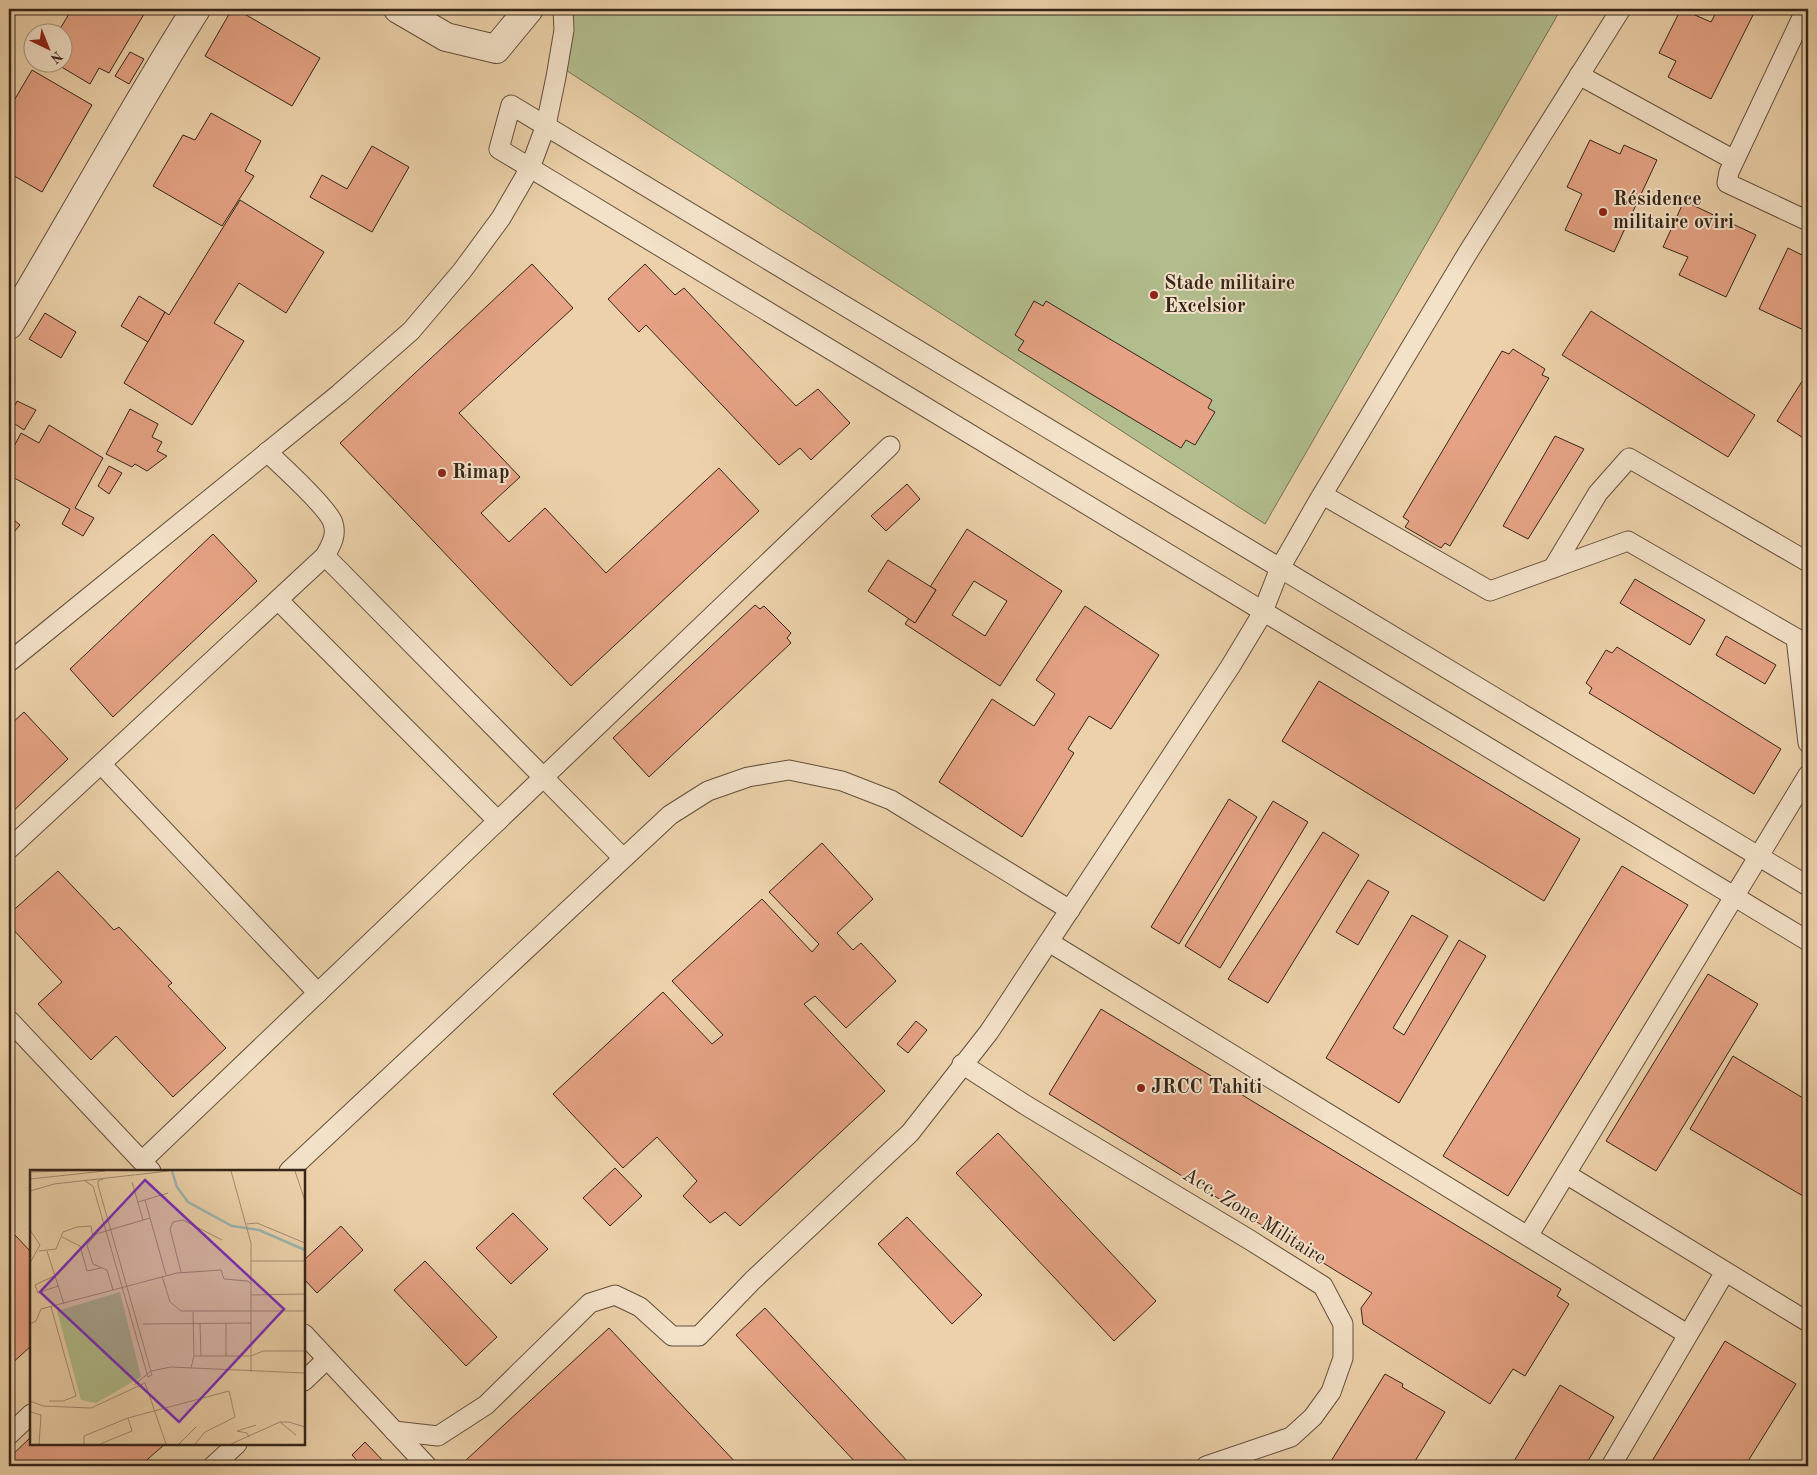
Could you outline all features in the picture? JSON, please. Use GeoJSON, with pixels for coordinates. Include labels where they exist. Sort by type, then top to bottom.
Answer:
{"type":"FeatureCollection","features":[{"type":"Feature","properties":{"kind":"street"},"geometry":{"type":"LineString","coordinates":[[9,324],[155,74],[196,9]]}},
{"type":"Feature","properties":{"kind":"street"},"geometry":{"type":"LineString","coordinates":[[398,9],[446,37],[496,49],[529,9]]}},
{"type":"Feature","properties":{"kind":"lane"},"geometry":{"type":"LineString","coordinates":[[9,662],[339,394],[411,331],[462,272],[501,218],[530,168],[546,125],[564,30],[563,9]]}},
{"type":"Feature","properties":{"kind":"lane"},"geometry":{"type":"LineString","coordinates":[[394,1431],[438,1436],[486,1405],[590,1303],[615,1295],[640,1307],[672,1336],[699,1336],[753,1280],[910,1133],[988,1032],[1230,667],[1263,611],[1280,568],[1323,495],[1467,254],[1621,9]]}},
{"type":"Feature","properties":{"kind":"lane"},"geometry":{"type":"LineString","coordinates":[[1806,9],[1734,160],[1727,183],[1808,221]]}},
{"type":"Feature","properties":{"kind":"lane"},"geometry":{"type":"LineString","coordinates":[[1579,75],[1734,160]]}},
{"type":"Feature","properties":{"kind":"lane"},"geometry":{"type":"LineString","coordinates":[[1808,886],[511,105],[499,149],[1808,941]]}},
{"type":"Feature","properties":{"kind":"lane"},"geometry":{"type":"LineString","coordinates":[[11,1025],[147,1166],[318,993],[890,446]]}},
{"type":"Feature","properties":{"kind":"lane"},"geometry":{"type":"LineString","coordinates":[[9,849],[326,556],[334,540],[333,522],[322,508],[267,452]]}},
{"type":"Feature","properties":{"kind":"lane"},"geometry":{"type":"LineString","coordinates":[[1553,568],[1598,493],[1629,458],[1808,562]]}},
{"type":"Feature","properties":{"kind":"lane"},"geometry":{"type":"LineString","coordinates":[[1323,495],[1490,591],[1628,541],[1796,638],[1808,743]]}},
{"type":"Feature","properties":{"kind":"lane"},"geometry":{"type":"LineString","coordinates":[[326,556],[624,858]]}},
{"type":"Feature","properties":{"kind":"lane"},"geometry":{"type":"LineString","coordinates":[[278,600],[498,821]]}},
{"type":"Feature","properties":{"kind":"lane"},"geometry":{"type":"LineString","coordinates":[[101,764],[318,993]]}},
{"type":"Feature","properties":{"kind":"lane"},"geometry":{"type":"LineString","coordinates":[[290,1170],[670,815],[708,791],[748,777],[789,770],[842,781],[891,800],[1070,910]]}},
{"type":"Feature","properties":{"kind":"lane"},"geometry":{"type":"LineString","coordinates":[[1528,1236],[1736,897],[1808,775]]}},
{"type":"Feature","properties":{"kind":"lane"},"geometry":{"type":"LineString","coordinates":[[1049,942],[1687,1334]]}},
{"type":"Feature","properties":{"kind":"lane","name":"Acc. Zone Militaire"},"geometry":{"type":"LineString","coordinates":[[962,1064],[1027,1106],[1323,1286],[1343,1324],[1343,1358],[1331,1392],[1313,1417],[1291,1437],[1206,1466]]}},
{"type":"Feature","properties":{"kind":"lane"},"geometry":{"type":"LineString","coordinates":[[1566,1174],[1808,1322]]}},
{"type":"Feature","properties":{"kind":"lane"},"geometry":{"type":"LineString","coordinates":[[1611,1466],[1725,1272]]}},
{"type":"Feature","properties":{"kind":"lane"},"geometry":{"type":"LineString","coordinates":[[305,1335],[427,1466]]}},
{"type":"Feature","properties":{"kind":"lane"},"geometry":{"type":"LineString","coordinates":[[305,1380],[327,1359]]}},
{"type":"Feature","properties":{"kind":"lane"},"geometry":{"type":"LineString","coordinates":[[9,1435],[30,1415]]}},
{"type":"Feature","properties":{"kind":"lane"},"geometry":{"type":"LineString","coordinates":[[213,1466],[236,1445]]}},
{"type":"Feature","properties":{"kind":"green space","name":"Stade militaire Excelsior"},"geometry":{"type":"Polygon","coordinates":[[[575,9],[1561,9],[1265,524],[558,65],[575,9]]]}},
{"type":"Feature","properties":{"kind":"building"},"geometry":{"type":"Polygon","coordinates":[[[72,9],[147,9],[109,73],[99,68],[90,84],[70,72],[72,72],[72,22],[64,22],[72,9]]]}},
{"type":"Feature","properties":{"kind":"building"},"geometry":{"type":"Polygon","coordinates":[[[232,9],[236,9],[320,58],[292,106],[205,56],[232,9]]]}},
{"type":"Feature","properties":{"kind":"building"},"geometry":{"type":"Polygon","coordinates":[[[1681,9],[1711,22],[1718,9],[1756,9],[1711,99],[1668,77],[1676,61],[1659,53],[1681,9]]]}},
{"type":"Feature","properties":{"kind":"building"},"geometry":{"type":"Polygon","coordinates":[[[130,52],[144,59],[129,84],[115,76],[130,52]]]}},
{"type":"Feature","properties":{"kind":"building"},"geometry":{"type":"Polygon","coordinates":[[[31,72],[35,72],[92,105],[42,192],[9,173],[9,109],[31,72]]]}},
{"type":"Feature","properties":{"kind":"building"},"geometry":{"type":"Polygon","coordinates":[[[211,113],[261,141],[245,171],[254,176],[222,226],[153,186],[183,135],[195,140],[211,113]]]}},
{"type":"Feature","properties":{"kind":"building","name":"Résidence militaire oviri"},"geometry":{"type":"Polygon","coordinates":[[[1590,140],[1620,154],[1624,145],[1657,160],[1614,252],[1565,230],[1582,194],[1567,187],[1590,140]]]}},
{"type":"Feature","properties":{"kind":"building"},"geometry":{"type":"Polygon","coordinates":[[[372,146],[409,167],[372,232],[310,197],[322,175],[347,189],[372,146]]]}},
{"type":"Feature","properties":{"kind":"building"},"geometry":{"type":"Polygon","coordinates":[[[240,200],[324,252],[286,313],[239,283],[214,323],[244,341],[192,425],[124,383],[165,312],[169,315],[240,200]]]}},
{"type":"Feature","properties":{"kind":"building","name":"Résidence militaire oviri"},"geometry":{"type":"Polygon","coordinates":[[[1684,201],[1756,235],[1726,297],[1679,275],[1688,257],[1663,247],[1684,201]]]}},
{"type":"Feature","properties":{"kind":"building","name":"Résidence militaire oviri"},"geometry":{"type":"Polygon","coordinates":[[[1788,248],[1808,258],[1808,332],[1759,309],[1788,248]]]}},
{"type":"Feature","properties":{"kind":"building","name":"Rimap"},"geometry":{"type":"Polygon","coordinates":[[[532,264],[573,308],[459,413],[520,477],[481,513],[509,542],[545,508],[606,573],[719,468],[759,511],[571,686],[340,443],[532,264]]]}},
{"type":"Feature","properties":{"kind":"building"},"geometry":{"type":"Polygon","coordinates":[[[645,264],[675,295],[684,288],[796,406],[818,389],[850,423],[811,460],[800,448],[779,465],[646,325],[639,332],[608,299],[645,264]]]}},
{"type":"Feature","properties":{"kind":"building"},"geometry":{"type":"Polygon","coordinates":[[[139,296],[165,312],[148,342],[121,326],[139,296]]]}},
{"type":"Feature","properties":{"kind":"building"},"geometry":{"type":"Polygon","coordinates":[[[1034,301],[1043,306],[1046,301],[1212,400],[1208,408],[1215,412],[1195,445],[1186,440],[1181,448],[1018,350],[1024,341],[1015,335],[1034,301]]]}},
{"type":"Feature","properties":{"kind":"building"},"geometry":{"type":"Polygon","coordinates":[[[1591,311],[1755,415],[1728,457],[1562,355],[1591,311]]]}},
{"type":"Feature","properties":{"kind":"building"},"geometry":{"type":"Polygon","coordinates":[[[45,313],[76,332],[61,358],[29,339],[45,313]]]}},
{"type":"Feature","properties":{"kind":"building"},"geometry":{"type":"Polygon","coordinates":[[[1513,349],[1545,369],[1542,375],[1549,378],[1450,546],[1445,543],[1441,548],[1405,527],[1409,521],[1403,517],[1502,351],[1509,354],[1513,349]]]}},
{"type":"Feature","properties":{"kind":"building"},"geometry":{"type":"Polygon","coordinates":[[[1806,375],[1808,377],[1808,441],[1777,421],[1806,375]]]}},
{"type":"Feature","properties":{"kind":"building"},"geometry":{"type":"Polygon","coordinates":[[[17,401],[36,410],[24,430],[9,420],[17,401]]]}},
{"type":"Feature","properties":{"kind":"building"},"geometry":{"type":"Polygon","coordinates":[[[130,409],[158,424],[152,437],[162,442],[157,451],[167,456],[147,471],[135,464],[132,467],[106,454],[130,409]]]}},
{"type":"Feature","properties":{"kind":"building"},"geometry":{"type":"Polygon","coordinates":[[[49,425],[103,458],[75,508],[94,518],[83,536],[62,524],[70,509],[9,475],[9,456],[21,433],[39,443],[49,425]]]}},
{"type":"Feature","properties":{"kind":"building"},"geometry":{"type":"Polygon","coordinates":[[[1555,436],[1584,449],[1528,539],[1503,526],[1555,436]]]}},
{"type":"Feature","properties":{"kind":"building"},"geometry":{"type":"Polygon","coordinates":[[[109,466],[122,473],[109,494],[98,486],[109,466]]]}},
{"type":"Feature","properties":{"kind":"building"},"geometry":{"type":"Polygon","coordinates":[[[907,484],[920,499],[886,531],[871,516],[907,484]]]}},
{"type":"Feature","properties":{"kind":"building"},"geometry":{"type":"Polygon","coordinates":[[[9,516],[20,525],[9,538],[9,516]]]}},
{"type":"Feature","properties":{"kind":"building"},"geometry":{"type":"Polygon","coordinates":[[[967,529],[1062,591],[1000,686],[905,624],[909,618],[915,623],[936,590],[930,587],[967,529]],[[974,581],[952,615],[985,636],[1007,601],[974,581]]]}},
{"type":"Feature","properties":{"kind":"building"},"geometry":{"type":"Polygon","coordinates":[[[213,534],[257,581],[113,717],[70,669],[213,534]]]}},
{"type":"Feature","properties":{"kind":"building"},"geometry":{"type":"Polygon","coordinates":[[[888,560],[936,590],[915,623],[868,591],[888,560]]]}},
{"type":"Feature","properties":{"kind":"building"},"geometry":{"type":"Polygon","coordinates":[[[1635,579],[1705,620],[1690,645],[1620,603],[1635,579]]]}},
{"type":"Feature","properties":{"kind":"building"},"geometry":{"type":"Polygon","coordinates":[[[755,605],[760,609],[764,606],[791,633],[787,638],[791,643],[649,777],[613,738],[755,605]]]}},
{"type":"Feature","properties":{"kind":"building"},"geometry":{"type":"Polygon","coordinates":[[[1085,606],[1159,655],[1111,729],[1089,716],[1068,749],[1074,753],[1022,837],[939,782],[992,699],[1034,726],[1055,694],[1036,680],[1085,606]]]}},
{"type":"Feature","properties":{"kind":"building"},"geometry":{"type":"Polygon","coordinates":[[[1726,636],[1776,665],[1765,684],[1716,655],[1726,636]]]}},
{"type":"Feature","properties":{"kind":"building"},"geometry":{"type":"Polygon","coordinates":[[[1617,647],[1781,749],[1754,794],[1589,693],[1592,688],[1586,683],[1606,650],[1612,653],[1617,647]]]}},
{"type":"Feature","properties":{"kind":"building"},"geometry":{"type":"Polygon","coordinates":[[[1319,681],[1580,839],[1544,901],[1282,741],[1319,681]]]}},
{"type":"Feature","properties":{"kind":"building"},"geometry":{"type":"Polygon","coordinates":[[[24,712],[68,759],[9,815],[9,726],[24,712]]]}},
{"type":"Feature","properties":{"kind":"building"},"geometry":{"type":"Polygon","coordinates":[[[1229,799],[1257,817],[1179,944],[1151,927],[1229,799]]]}},
{"type":"Feature","properties":{"kind":"building"},"geometry":{"type":"Polygon","coordinates":[[[1273,801],[1308,822],[1220,968],[1185,946],[1273,801]]]}},
{"type":"Feature","properties":{"kind":"building"},"geometry":{"type":"Polygon","coordinates":[[[1323,832],[1359,855],[1268,1003],[1228,979],[1323,832]]]}},
{"type":"Feature","properties":{"kind":"building"},"geometry":{"type":"Polygon","coordinates":[[[822,843],[873,899],[837,933],[853,950],[861,943],[896,981],[846,1028],[815,996],[804,1004],[885,1091],[740,1226],[725,1212],[710,1223],[683,1196],[697,1181],[657,1137],[623,1168],[553,1094],[663,992],[712,1044],[723,1035],[672,981],[762,899],[812,952],[819,944],[769,892],[822,843]]]}},
{"type":"Feature","properties":{"kind":"building"},"geometry":{"type":"Polygon","coordinates":[[[1622,866],[1688,905],[1508,1196],[1443,1156],[1622,866]]]}},
{"type":"Feature","properties":{"kind":"building"},"geometry":{"type":"Polygon","coordinates":[[[58,871],[114,930],[119,927],[172,983],[168,986],[226,1048],[173,1097],[116,1036],[91,1060],[38,1004],[62,982],[9,925],[9,914],[58,871]]]}},
{"type":"Feature","properties":{"kind":"building"},"geometry":{"type":"Polygon","coordinates":[[[1368,880],[1389,892],[1358,945],[1336,932],[1368,880]]]}},
{"type":"Feature","properties":{"kind":"building"},"geometry":{"type":"Polygon","coordinates":[[[1412,915],[1448,936],[1393,1028],[1404,1035],[1459,940],[1486,956],[1399,1103],[1326,1058],[1412,915]]]}},
{"type":"Feature","properties":{"kind":"building"},"geometry":{"type":"Polygon","coordinates":[[[1708,974],[1758,1004],[1656,1171],[1606,1141],[1708,974]]]}},
{"type":"Feature","properties":{"kind":"building"},"geometry":{"type":"Polygon","coordinates":[[[1101,1009],[1561,1289],[1557,1296],[1569,1304],[1525,1376],[1513,1369],[1490,1404],[1363,1324],[1361,1308],[1372,1293],[1049,1094],[1101,1009]]]}},
{"type":"Feature","properties":{"kind":"building"},"geometry":{"type":"Polygon","coordinates":[[[916,1021],[927,1030],[908,1053],[897,1044],[916,1021]]]}},
{"type":"Feature","properties":{"kind":"building"},"geometry":{"type":"Polygon","coordinates":[[[1733,1056],[1808,1101],[1808,1199],[1690,1129],[1733,1056]]]}},
{"type":"Feature","properties":{"kind":"building"},"geometry":{"type":"Polygon","coordinates":[[[998,1133],[1156,1301],[1114,1341],[956,1173],[998,1133]]]}},
{"type":"Feature","properties":{"kind":"building"},"geometry":{"type":"Polygon","coordinates":[[[615,1168],[642,1196],[610,1226],[583,1198],[615,1168]]]}},
{"type":"Feature","properties":{"kind":"building"},"geometry":{"type":"Polygon","coordinates":[[[513,1213],[548,1249],[511,1284],[476,1248],[513,1213]]]}},
{"type":"Feature","properties":{"kind":"building"},"geometry":{"type":"Polygon","coordinates":[[[907,1217],[982,1295],[952,1324],[878,1244],[907,1217]]]}},
{"type":"Feature","properties":{"kind":"building"},"geometry":{"type":"Polygon","coordinates":[[[341,1226],[363,1250],[317,1293],[305,1280],[305,1259],[341,1226]]]}},
{"type":"Feature","properties":{"kind":"building"},"geometry":{"type":"Polygon","coordinates":[[[14,1234],[30,1251],[30,1347],[9,1366],[9,1240],[14,1234]]]}},
{"type":"Feature","properties":{"kind":"building"},"geometry":{"type":"Polygon","coordinates":[[[425,1261],[497,1337],[466,1366],[394,1290],[425,1261]]]}},
{"type":"Feature","properties":{"kind":"building"},"geometry":{"type":"Polygon","coordinates":[[[765,1308],[909,1463],[906,1466],[859,1466],[736,1335],[765,1308]]]}},
{"type":"Feature","properties":{"kind":"building"},"geometry":{"type":"Polygon","coordinates":[[[609,1328],[739,1466],[469,1466],[465,1461],[609,1328]]]}},
{"type":"Feature","properties":{"kind":"building"},"geometry":{"type":"Polygon","coordinates":[[[1725,1341],[1796,1384],[1745,1466],[1649,1466],[1725,1341]]]}},
{"type":"Feature","properties":{"kind":"building"},"geometry":{"type":"Polygon","coordinates":[[[1385,1374],[1403,1384],[1402,1387],[1445,1412],[1412,1466],[1328,1466],[1385,1374]]]}},
{"type":"Feature","properties":{"kind":"building"},"geometry":{"type":"Polygon","coordinates":[[[1560,1385],[1614,1417],[1585,1466],[1511,1466],[1560,1385]]]}},
{"type":"Feature","properties":{"kind":"building"},"geometry":{"type":"Polygon","coordinates":[[[30,1438],[30,1445],[164,1445],[140,1466],[9,1466],[9,1458],[30,1438]]]}},
{"type":"Feature","properties":{"kind":"building"},"geometry":{"type":"Polygon","coordinates":[[[365,1442],[388,1466],[362,1466],[352,1455],[365,1442]]]}},
{"type":"Feature","properties":{"kind":"place","name":"Résidence militaire oviri"},"geometry":{"type":"Point","coordinates":[1603,212]}},
{"type":"Feature","properties":{"kind":"place","name":"Stade militaire Excelsior"},"geometry":{"type":"Point","coordinates":[1154,295]}},
{"type":"Feature","properties":{"kind":"place","name":"Rimap"},"geometry":{"type":"Point","coordinates":[442,473]}},
{"type":"Feature","properties":{"kind":"place","name":"JRCC Tahiti"},"geometry":{"type":"Point","coordinates":[1141,1088]}}]}
